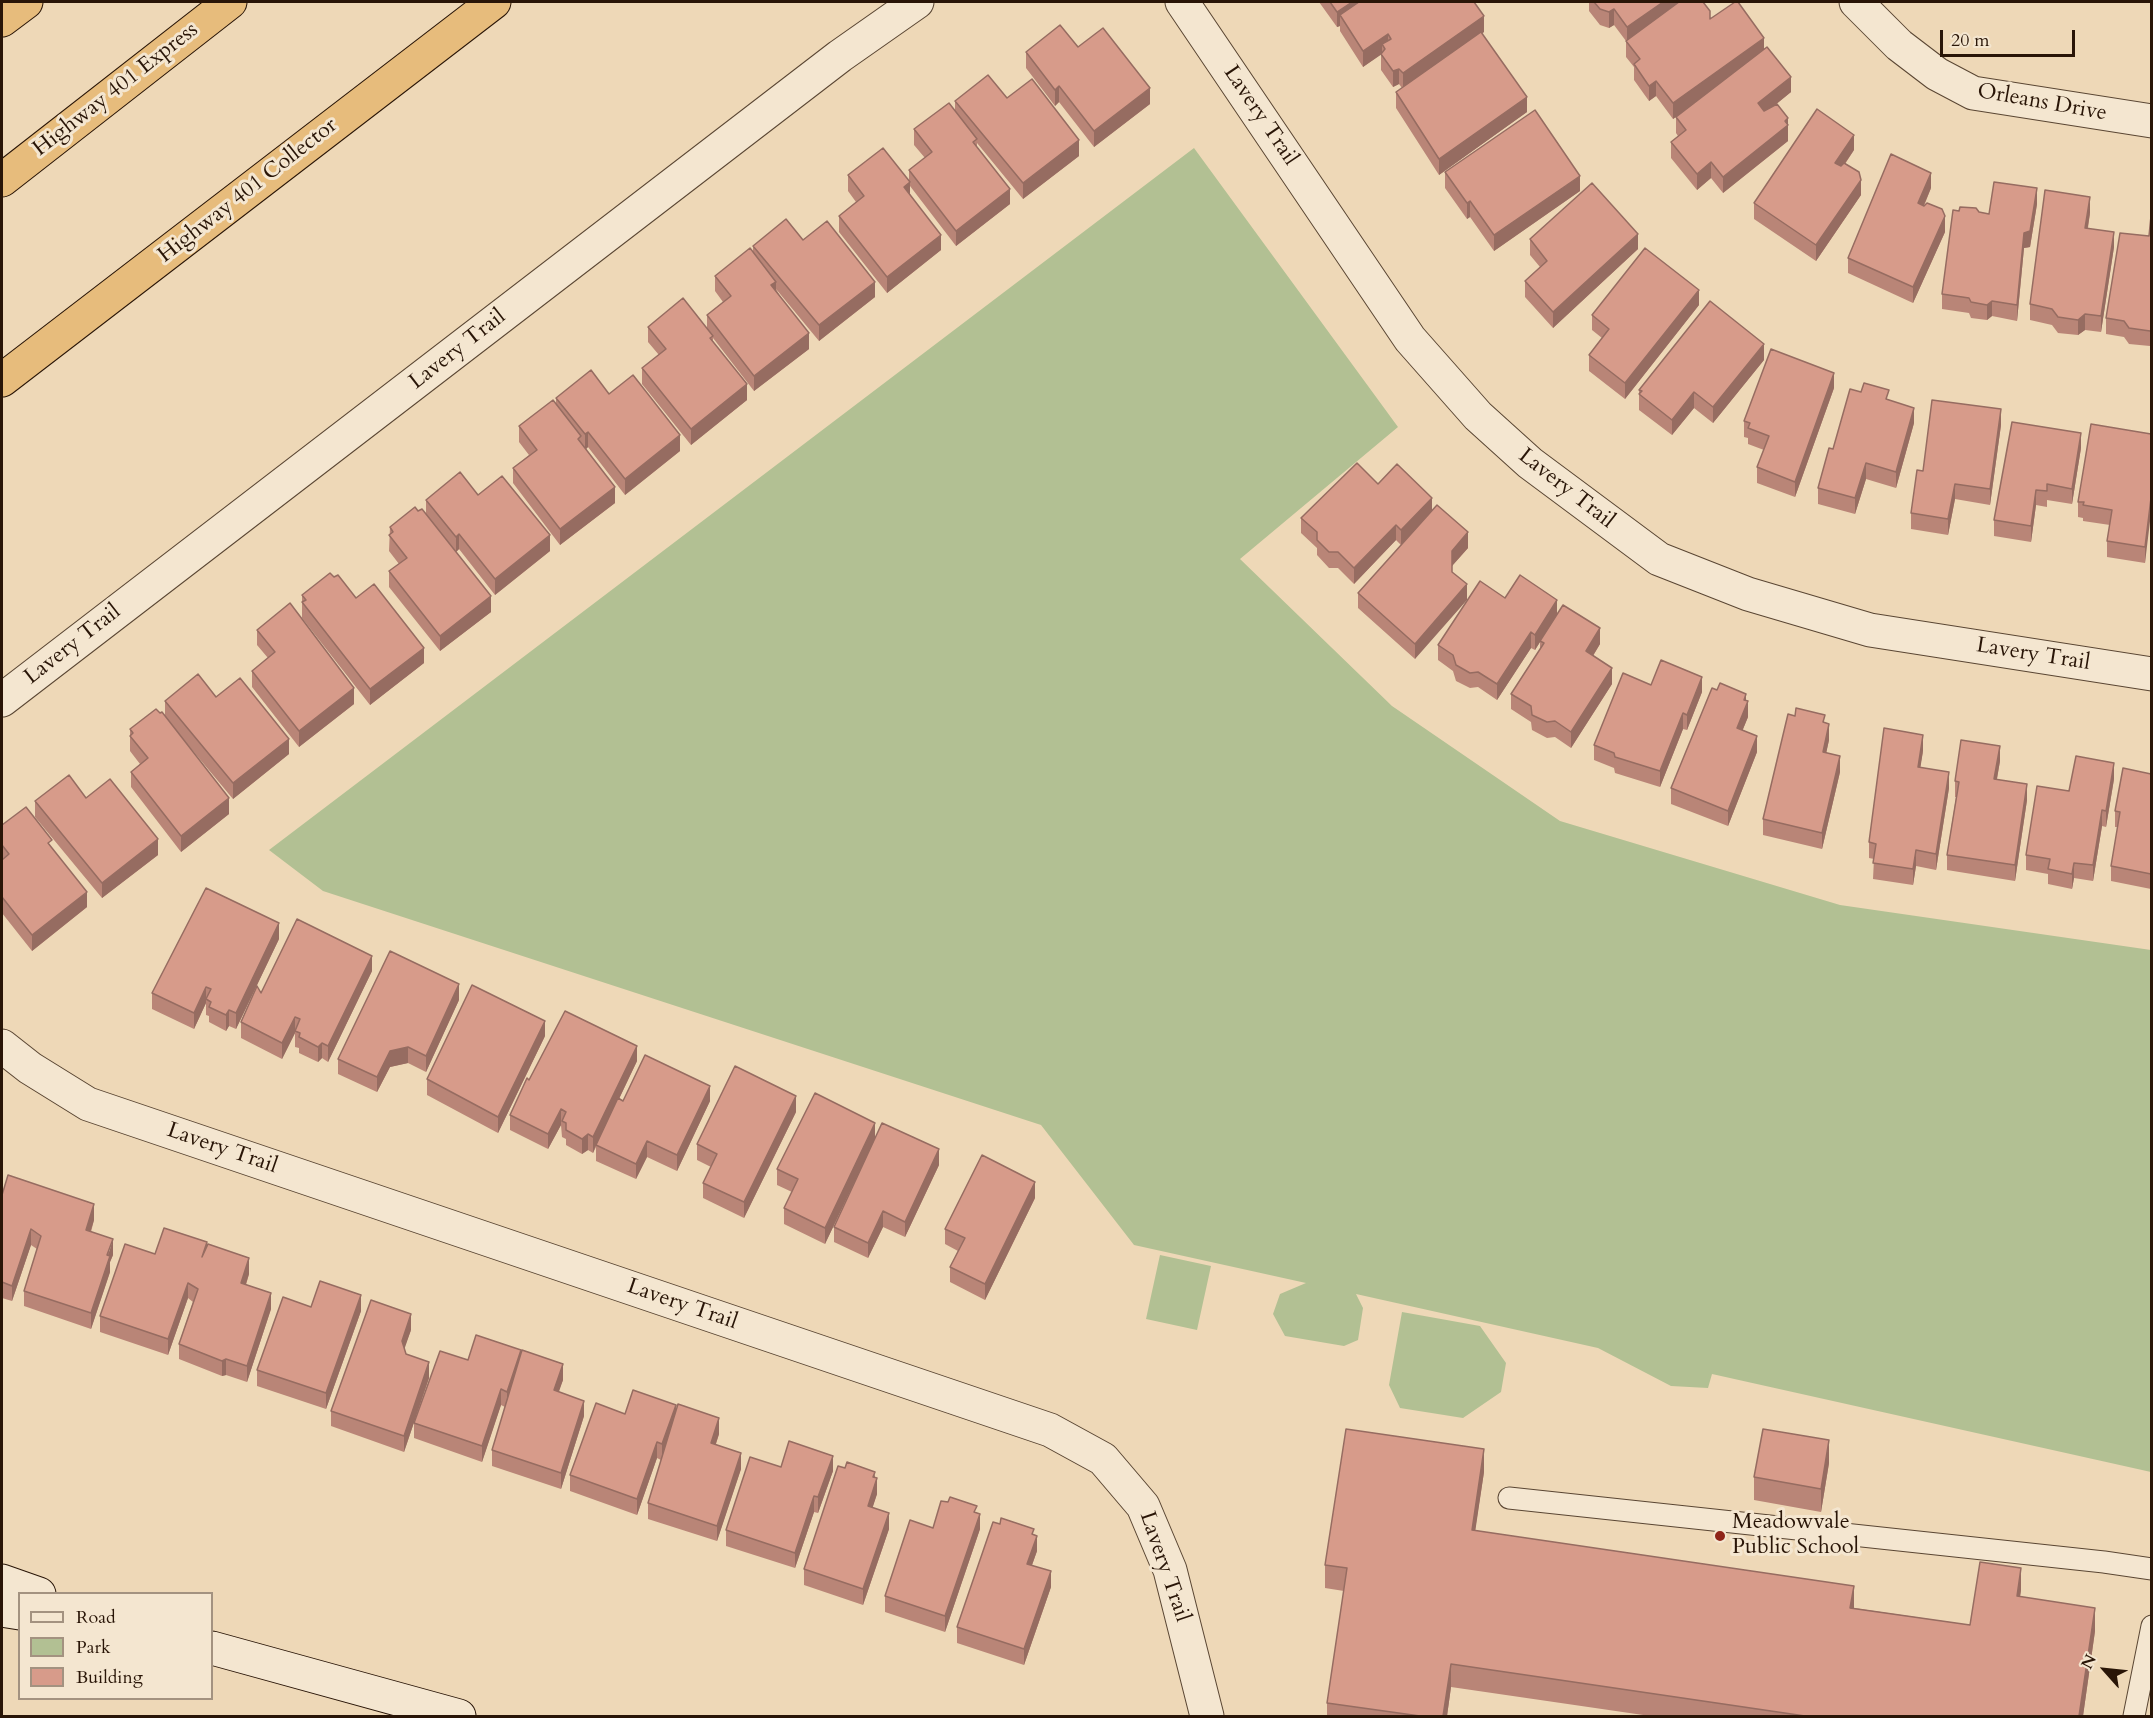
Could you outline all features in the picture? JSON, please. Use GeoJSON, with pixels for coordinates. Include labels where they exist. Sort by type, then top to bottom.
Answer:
{"type":"FeatureCollection","features":[{"type":"Feature","properties":{"kind":"highway"},"geometry":{"type":"LineString","coordinates":[[2,20],[26,2]]}},
{"type":"Feature","properties":{"kind":"highway","name":"Highway 401 Express"},"geometry":{"type":"LineString","coordinates":[[2,180],[230,2]]}},
{"type":"Feature","properties":{"kind":"highway","name":"Highway 401 Collector"},"geometry":{"type":"LineString","coordinates":[[2,380],[494,2]]}},
{"type":"Feature","properties":{"kind":"street","name":"Lavery Trail"},"geometry":{"type":"LineString","coordinates":[[2,700],[821,71],[916,2]]}},
{"type":"Feature","properties":{"kind":"street","name":"Lavery Trail"},"geometry":{"type":"LineString","coordinates":[[1182,2],[1410,339],[1478,416],[1530,463],[1659,559],[1748,594],[1870,630],[2151,674]]}},
{"type":"Feature","properties":{"kind":"street","name":"Orleans Drive"},"geometry":{"type":"LineString","coordinates":[[1856,2],[1899,45],[1937,74],[1973,93],[2151,121]]}},
{"type":"Feature","properties":{"kind":"street","name":"Lavery Trail"},"geometry":{"type":"LineString","coordinates":[[2,1046],[30,1068],[88,1104],[1050,1430],[1103,1459],[1143,1506],[1170,1570],[1207,1716]]}},
{"type":"Feature","properties":{"kind":"street"},"geometry":{"type":"LineString","coordinates":[[2,1581],[36,1592]]}},
{"type":"Feature","properties":{"kind":"street"},"geometry":{"type":"LineString","coordinates":[[2,1610],[18,1613]]}},
{"type":"Feature","properties":{"kind":"street"},"geometry":{"type":"LineString","coordinates":[[213,1648],[459,1716]]}},
{"type":"Feature","properties":{"kind":"lane"},"geometry":{"type":"LineString","coordinates":[[1509,1498],[2092,1560],[2151,1569]]}},
{"type":"Feature","properties":{"kind":"lane"},"geometry":{"type":"LineString","coordinates":[[2134,1716],[2151,1626]]}},
{"type":"Feature","properties":{"kind":"green space"},"geometry":{"type":"Polygon","coordinates":[[[1194,148],[1398,427],[1240,559],[1392,706],[1560,821],[1840,905],[2151,950],[2151,1472],[1712,1374],[1708,1388],[1671,1386],[1598,1348],[1356,1294],[1363,1308],[1358,1340],[1344,1346],[1285,1336],[1273,1314],[1280,1294],[1306,1283],[1134,1245],[1041,1125],[323,891],[269,850],[1194,148]]]}},
{"type":"Feature","properties":{"kind":"green space"},"geometry":{"type":"Polygon","coordinates":[[[1160,1255],[1211,1266],[1197,1330],[1146,1319],[1160,1255]]]}},
{"type":"Feature","properties":{"kind":"green space"},"geometry":{"type":"Polygon","coordinates":[[[1402,1312],[1480,1326],[1506,1363],[1501,1392],[1463,1418],[1400,1408],[1389,1385],[1402,1312]]]}},
{"type":"Feature","properties":{"kind":"building"},"geometry":{"type":"Polygon","coordinates":[[[1330,2],[1352,2],[1337,12],[1330,2]]]}},
{"type":"Feature","properties":{"kind":"building"},"geometry":{"type":"Polygon","coordinates":[[[1359,2],[1474,2],[1484,16],[1403,73],[1399,69],[1393,71],[1381,54],[1385,49],[1382,44],[1391,39],[1388,34],[1363,51],[1340,15],[1359,2]]]}},
{"type":"Feature","properties":{"kind":"building"},"geometry":{"type":"Polygon","coordinates":[[[1594,2],[1663,2],[1627,27],[1614,9],[1609,12],[1600,9],[1594,2]]]}},
{"type":"Feature","properties":{"kind":"building"},"geometry":{"type":"Polygon","coordinates":[[[1679,2],[1703,2],[1710,11],[1710,19],[1738,2],[1764,38],[1673,103],[1656,81],[1649,86],[1634,64],[1640,59],[1626,41],[1679,2]]]}},
{"type":"Feature","properties":{"kind":"building"},"geometry":{"type":"Polygon","coordinates":[[[1060,25],[1078,47],[1103,28],[1150,88],[1094,131],[1059,86],[1055,90],[1026,52],[1060,25]]]}},
{"type":"Feature","properties":{"kind":"building"},"geometry":{"type":"Polygon","coordinates":[[[1481,32],[1527,97],[1439,159],[1396,92],[1481,32]]]}},
{"type":"Feature","properties":{"kind":"building"},"geometry":{"type":"Polygon","coordinates":[[[1767,47],[1791,77],[1758,103],[1764,111],[1777,104],[1788,118],[1785,121],[1788,125],[1723,177],[1711,162],[1697,174],[1671,142],[1686,130],[1676,117],[1767,47]]]}},
{"type":"Feature","properties":{"kind":"building"},"geometry":{"type":"Polygon","coordinates":[[[988,75],[1007,98],[1032,79],[1079,140],[1023,183],[955,101],[988,75]]]}},
{"type":"Feature","properties":{"kind":"building"},"geometry":{"type":"Polygon","coordinates":[[[949,103],[977,139],[973,142],[1010,189],[956,231],[909,170],[932,152],[914,129],[949,103]]]}},
{"type":"Feature","properties":{"kind":"building"},"geometry":{"type":"Polygon","coordinates":[[[1817,109],[1854,135],[1835,163],[1841,166],[1844,163],[1859,172],[1861,180],[1816,245],[1754,203],[1817,109]]]}},
{"type":"Feature","properties":{"kind":"building"},"geometry":{"type":"Polygon","coordinates":[[[1535,110],[1580,176],[1494,235],[1470,201],[1467,203],[1445,172],[1535,110]]]}},
{"type":"Feature","properties":{"kind":"building"},"geometry":{"type":"Polygon","coordinates":[[[883,148],[910,182],[904,187],[941,235],[887,277],[839,216],[864,196],[848,175],[883,148]]]}},
{"type":"Feature","properties":{"kind":"building"},"geometry":{"type":"Polygon","coordinates":[[[1891,154],[1931,173],[1918,203],[1924,206],[1927,203],[1942,209],[1945,216],[1913,287],[1848,258],[1891,154]]]}},
{"type":"Feature","properties":{"kind":"building"},"geometry":{"type":"Polygon","coordinates":[[[1994,182],[2037,188],[2030,231],[2024,233],[2017,305],[1992,301],[1987,305],[1971,302],[1969,298],[1942,294],[1953,210],[1959,211],[1960,207],[1976,208],[1979,212],[1989,214],[1994,182]]]}},
{"type":"Feature","properties":{"kind":"building"},"geometry":{"type":"Polygon","coordinates":[[[1592,183],[1638,234],[1553,312],[1525,281],[1547,261],[1530,239],[1592,183]]]}},
{"type":"Feature","properties":{"kind":"building"},"geometry":{"type":"Polygon","coordinates":[[[2045,190],[2090,197],[2085,228],[2114,232],[2101,316],[2085,314],[2078,320],[2058,317],[2052,309],[2030,304],[2045,190]]]}},
{"type":"Feature","properties":{"kind":"building"},"geometry":{"type":"Polygon","coordinates":[[[2151,216],[2150,331],[2129,328],[2124,321],[2106,318],[2120,233],[2149,236],[2151,216]]]}},
{"type":"Feature","properties":{"kind":"building"},"geometry":{"type":"Polygon","coordinates":[[[786,219],[803,240],[827,221],[875,282],[819,325],[753,246],[786,219]]]}},
{"type":"Feature","properties":{"kind":"building"},"geometry":{"type":"Polygon","coordinates":[[[750,248],[776,282],[771,285],[809,333],[754,376],[707,315],[731,296],[715,276],[750,248]]]}},
{"type":"Feature","properties":{"kind":"building"},"geometry":{"type":"Polygon","coordinates":[[[1645,248],[1699,290],[1625,383],[1589,355],[1609,329],[1592,315],[1645,248]]]}},
{"type":"Feature","properties":{"kind":"building"},"geometry":{"type":"Polygon","coordinates":[[[683,298],[713,336],[710,338],[747,384],[691,429],[642,368],[666,349],[648,327],[683,298]]]}},
{"type":"Feature","properties":{"kind":"building"},"geometry":{"type":"Polygon","coordinates":[[[1710,301],[1764,344],[1713,407],[1694,392],[1672,420],[1639,394],[1642,391],[1639,390],[1710,301]]]}},
{"type":"Feature","properties":{"kind":"building"},"geometry":{"type":"Polygon","coordinates":[[[1771,349],[1834,373],[1795,482],[1757,467],[1769,436],[1748,428],[1750,423],[1744,421],[1771,349]]]}},
{"type":"Feature","properties":{"kind":"building"},"geometry":{"type":"Polygon","coordinates":[[[591,370],[609,394],[633,375],[680,435],[625,479],[588,432],[585,434],[556,398],[591,370]]]}},
{"type":"Feature","properties":{"kind":"building"},"geometry":{"type":"Polygon","coordinates":[[[1864,383],[1889,390],[1886,399],[1914,408],[1896,472],[1866,463],[1855,498],[1818,488],[1829,448],[1833,449],[1850,389],[1861,392],[1864,383]]]}},
{"type":"Feature","properties":{"kind":"building"},"geometry":{"type":"Polygon","coordinates":[[[553,400],[581,436],[578,439],[615,487],[560,529],[513,468],[537,450],[519,426],[553,400]]]}},
{"type":"Feature","properties":{"kind":"building"},"geometry":{"type":"Polygon","coordinates":[[[1932,400],[2001,409],[1990,489],[1955,484],[1948,519],[1911,513],[1917,470],[1923,471],[1932,400]]]}},
{"type":"Feature","properties":{"kind":"building"},"geometry":{"type":"Polygon","coordinates":[[[2012,422],[2081,433],[2072,489],[2047,484],[2047,491],[2036,490],[2031,526],[1994,520],[2012,422]]]}},
{"type":"Feature","properties":{"kind":"building"},"geometry":{"type":"Polygon","coordinates":[[[2091,424],[2151,434],[2151,498],[2145,547],[2107,541],[2112,510],[2078,502],[2091,424]]]}},
{"type":"Feature","properties":{"kind":"building"},"geometry":{"type":"Polygon","coordinates":[[[1357,463],[1378,484],[1397,464],[1432,498],[1401,530],[1396,525],[1354,568],[1338,552],[1329,552],[1317,540],[1317,532],[1301,518],[1357,463]]]}},
{"type":"Feature","properties":{"kind":"building"},"geometry":{"type":"Polygon","coordinates":[[[460,472],[478,495],[502,476],[550,535],[495,579],[459,534],[456,537],[426,500],[460,472]]]}},
{"type":"Feature","properties":{"kind":"building"},"geometry":{"type":"Polygon","coordinates":[[[1437,505],[1468,532],[1452,551],[1452,572],[1467,584],[1415,644],[1358,593],[1437,505]]]}},
{"type":"Feature","properties":{"kind":"building"},"geometry":{"type":"Polygon","coordinates":[[[415,507],[418,511],[422,509],[491,596],[440,636],[389,571],[407,558],[389,535],[393,532],[390,527],[415,507]]]}},
{"type":"Feature","properties":{"kind":"building"},"geometry":{"type":"Polygon","coordinates":[[[330,573],[334,577],[338,575],[356,598],[374,584],[424,648],[370,689],[302,602],[306,600],[302,595],[330,573]]]}},
{"type":"Feature","properties":{"kind":"building"},"geometry":{"type":"Polygon","coordinates":[[[1520,575],[1557,600],[1535,635],[1531,632],[1497,684],[1478,672],[1470,673],[1456,665],[1453,655],[1438,645],[1480,581],[1505,598],[1520,575]]]}},
{"type":"Feature","properties":{"kind":"building"},"geometry":{"type":"Polygon","coordinates":[[[290,603],[354,688],[299,731],[252,671],[275,652],[257,630],[290,603]]]}},
{"type":"Feature","properties":{"kind":"building"},"geometry":{"type":"Polygon","coordinates":[[[1563,605],[1600,628],[1586,651],[1612,668],[1571,732],[1555,721],[1547,722],[1532,715],[1531,706],[1511,694],[1544,643],[1540,641],[1563,605]]]}},
{"type":"Feature","properties":{"kind":"building"},"geometry":{"type":"Polygon","coordinates":[[[1661,660],[1702,677],[1687,715],[1683,713],[1660,771],[1615,757],[1614,753],[1594,745],[1623,673],[1651,685],[1661,660]]]}},
{"type":"Feature","properties":{"kind":"building"},"geometry":{"type":"Polygon","coordinates":[[[198,674],[216,697],[240,678],[289,739],[233,783],[165,701],[198,674]]]}},
{"type":"Feature","properties":{"kind":"building"},"geometry":{"type":"Polygon","coordinates":[[[1720,683],[1746,694],[1744,700],[1748,701],[1737,728],[1757,736],[1728,811],[1671,788],[1712,688],[1717,690],[1720,683]]]}},
{"type":"Feature","properties":{"kind":"building"},"geometry":{"type":"Polygon","coordinates":[[[1796,708],[1825,715],[1823,722],[1829,724],[1823,752],[1840,756],[1822,833],[1763,819],[1788,714],[1795,716],[1796,708]]]}},
{"type":"Feature","properties":{"kind":"building"},"geometry":{"type":"Polygon","coordinates":[[[156,709],[162,712],[229,798],[181,836],[131,772],[148,758],[130,736],[133,733],[130,729],[156,709]]]}},
{"type":"Feature","properties":{"kind":"building"},"geometry":{"type":"Polygon","coordinates":[[[1884,728],[1923,735],[1918,767],[1949,772],[1936,854],[1916,850],[1913,869],[1873,863],[1876,844],[1869,842],[1884,728]]]}},
{"type":"Feature","properties":{"kind":"building"},"geometry":{"type":"Polygon","coordinates":[[[1961,740],[2000,746],[1994,779],[2027,784],[2015,865],[1947,855],[1959,782],[1955,781],[1961,740]]]}},
{"type":"Feature","properties":{"kind":"building"},"geometry":{"type":"Polygon","coordinates":[[[2076,756],[2114,763],[2106,811],[2102,810],[2093,865],[2074,863],[2072,874],[2048,869],[2050,859],[2026,855],[2037,786],[2069,791],[2076,756]]]}},
{"type":"Feature","properties":{"kind":"building"},"geometry":{"type":"Polygon","coordinates":[[[2123,768],[2151,774],[2151,874],[2111,866],[2120,812],[2115,811],[2123,768]]]}},
{"type":"Feature","properties":{"kind":"building"},"geometry":{"type":"Polygon","coordinates":[[[69,775],[86,798],[110,779],[158,839],[102,883],[35,801],[69,775]]]}},
{"type":"Feature","properties":{"kind":"building"},"geometry":{"type":"Polygon","coordinates":[[[26,807],[52,840],[48,843],[87,892],[32,935],[2,897],[2,860],[9,854],[2,845],[2,825],[26,807]]]}},
{"type":"Feature","properties":{"kind":"building"},"geometry":{"type":"Polygon","coordinates":[[[206,888],[279,923],[236,1013],[229,1010],[226,1015],[209,1007],[211,1002],[206,999],[211,989],[206,987],[194,1013],[152,993],[206,888]]]}},
{"type":"Feature","properties":{"kind":"building"},"geometry":{"type":"Polygon","coordinates":[[[297,919],[372,956],[328,1046],[322,1043],[318,1047],[299,1037],[300,1033],[295,1031],[300,1019],[295,1017],[282,1043],[241,1022],[257,986],[261,993],[297,919]]]}},
{"type":"Feature","properties":{"kind":"building"},"geometry":{"type":"Polygon","coordinates":[[[390,951],[459,984],[426,1056],[408,1047],[390,1051],[377,1077],[338,1059],[390,951]]]}},
{"type":"Feature","properties":{"kind":"building"},"geometry":{"type":"Polygon","coordinates":[[[472,985],[545,1021],[498,1117],[427,1079],[472,985]]]}},
{"type":"Feature","properties":{"kind":"building"},"geometry":{"type":"Polygon","coordinates":[[[565,1011],[637,1046],[593,1137],[588,1134],[582,1139],[566,1130],[566,1123],[562,1121],[566,1112],[561,1109],[548,1134],[510,1115],[527,1078],[529,1080],[565,1011]]]}},
{"type":"Feature","properties":{"kind":"building"},"geometry":{"type":"Polygon","coordinates":[[[645,1055],[710,1086],[677,1155],[647,1141],[636,1164],[596,1145],[618,1098],[623,1101],[645,1055]]]}},
{"type":"Feature","properties":{"kind":"building"},"geometry":{"type":"Polygon","coordinates":[[[735,1066],[796,1096],[744,1202],[703,1183],[717,1154],[697,1144],[735,1066]]]}},
{"type":"Feature","properties":{"kind":"building"},"geometry":{"type":"Polygon","coordinates":[[[815,1093],[875,1123],[825,1228],[784,1208],[798,1179],[777,1169],[815,1093]]]}},
{"type":"Feature","properties":{"kind":"building"},"geometry":{"type":"Polygon","coordinates":[[[882,1123],[939,1149],[905,1222],[883,1211],[868,1243],[834,1227],[882,1123]]]}},
{"type":"Feature","properties":{"kind":"building"},"geometry":{"type":"Polygon","coordinates":[[[982,1155],[1035,1182],[985,1284],[950,1267],[965,1238],[945,1229],[982,1155]]]}},
{"type":"Feature","properties":{"kind":"building"},"geometry":{"type":"Polygon","coordinates":[[[8,1175],[94,1204],[86,1230],[113,1239],[107,1255],[110,1256],[91,1313],[24,1291],[41,1236],[31,1229],[12,1286],[2,1282],[2,1195],[8,1175]]]}},
{"type":"Feature","properties":{"kind":"building"},"geometry":{"type":"Polygon","coordinates":[[[164,1228],[207,1242],[202,1257],[208,1244],[249,1258],[241,1283],[271,1293],[247,1366],[226,1359],[222,1361],[179,1344],[198,1289],[188,1283],[168,1339],[100,1316],[125,1244],[155,1254],[164,1228]]]}},
{"type":"Feature","properties":{"kind":"building"},"geometry":{"type":"Polygon","coordinates":[[[320,1281],[361,1295],[326,1393],[257,1370],[283,1297],[311,1307],[320,1281]]]}},
{"type":"Feature","properties":{"kind":"building"},"geometry":{"type":"Polygon","coordinates":[[[371,1300],[411,1314],[402,1341],[406,1354],[429,1362],[404,1436],[331,1411],[371,1300]]]}},
{"type":"Feature","properties":{"kind":"building"},"geometry":{"type":"Polygon","coordinates":[[[476,1335],[521,1350],[507,1392],[501,1389],[482,1446],[414,1423],[440,1351],[468,1360],[476,1335]]]}},
{"type":"Feature","properties":{"kind":"building"},"geometry":{"type":"Polygon","coordinates":[[[522,1350],[563,1364],[554,1390],[584,1401],[561,1473],[492,1450],[522,1350]]]}},
{"type":"Feature","properties":{"kind":"building"},"geometry":{"type":"Polygon","coordinates":[[[633,1390],[676,1405],[662,1444],[657,1442],[637,1499],[570,1475],[596,1403],[625,1414],[633,1390]]]}},
{"type":"Feature","properties":{"kind":"building"},"geometry":{"type":"Polygon","coordinates":[[[678,1404],[719,1418],[711,1443],[741,1453],[717,1526],[648,1503],[678,1404]]]}},
{"type":"Feature","properties":{"kind":"building"},"geometry":{"type":"Polygon","coordinates":[[[1346,1429],[1484,1449],[1472,1530],[1854,1586],[1850,1608],[1970,1625],[1980,1562],[2021,1568],[2017,1596],[2095,1608],[2079,1716],[1805,1716],[1451,1664],[1443,1716],[1420,1716],[1327,1703],[1347,1568],[1325,1565],[1346,1429]]]}},
{"type":"Feature","properties":{"kind":"building"},"geometry":{"type":"Polygon","coordinates":[[[1763,1429],[1829,1440],[1821,1489],[1754,1477],[1763,1429]]]}},
{"type":"Feature","properties":{"kind":"building"},"geometry":{"type":"Polygon","coordinates":[[[789,1441],[833,1456],[818,1497],[814,1496],[795,1553],[726,1530],[750,1457],[781,1467],[789,1441]]]}},
{"type":"Feature","properties":{"kind":"building"},"geometry":{"type":"Polygon","coordinates":[[[847,1462],[875,1472],[873,1477],[877,1478],[868,1506],[889,1513],[863,1589],[804,1569],[838,1466],[845,1468],[847,1462]]]}},
{"type":"Feature","properties":{"kind":"building"},"geometry":{"type":"Polygon","coordinates":[[[950,1497],[977,1506],[974,1512],[980,1514],[945,1616],[885,1596],[910,1520],[933,1528],[941,1501],[948,1502],[950,1497]]]}},
{"type":"Feature","properties":{"kind":"building"},"geometry":{"type":"Polygon","coordinates":[[[1001,1518],[1034,1529],[1032,1534],[1037,1536],[1027,1564],[1051,1571],[1024,1649],[957,1627],[993,1522],[1000,1524],[1001,1518]]]}},
{"type":"Feature","properties":{"kind":"place","name":"Meadowvale Public School"},"geometry":{"type":"Point","coordinates":[1720,1536]}}]}
